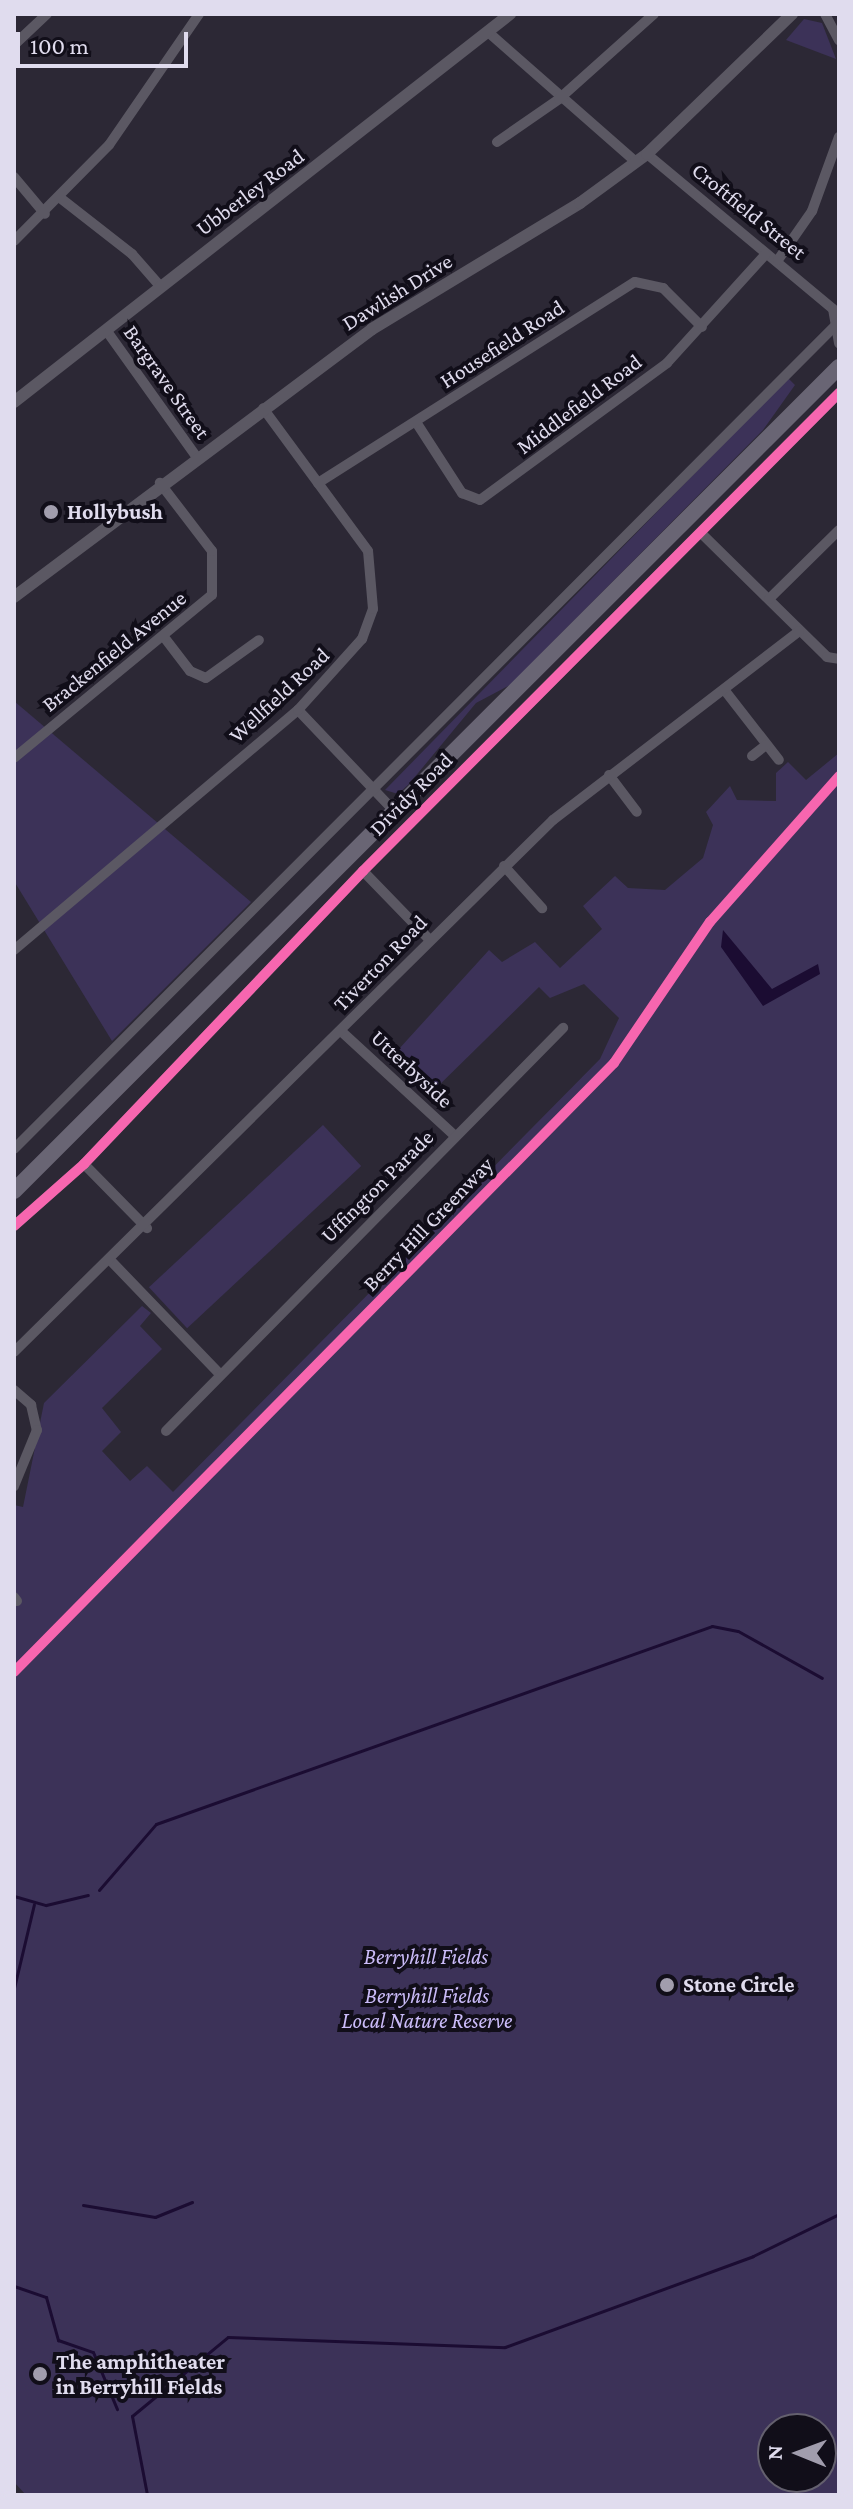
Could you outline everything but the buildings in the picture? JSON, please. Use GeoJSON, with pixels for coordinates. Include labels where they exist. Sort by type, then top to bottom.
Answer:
{"type":"FeatureCollection","features":[{"type":"Feature","properties":{"kind":"main road","name":"Dividy Road"},"geometry":{"type":"LineString","coordinates":[[14,1191],[839,367]]}},
{"type":"Feature","properties":{"kind":"street"},"geometry":{"type":"LineString","coordinates":[[14,45],[47,14]]}},
{"type":"Feature","properties":{"kind":"street"},"geometry":{"type":"LineString","coordinates":[[14,241],[45,214],[109,145],[199,14]]}},
{"type":"Feature","properties":{"kind":"street","name":"Ubberley Road"},"geometry":{"type":"LineString","coordinates":[[14,402],[510,14]]}},
{"type":"Feature","properties":{"kind":"street"},"geometry":{"type":"LineString","coordinates":[[497,142],[559,99],[654,14]]}},
{"type":"Feature","properties":{"kind":"street","name":"Dawlish Drive"},"geometry":{"type":"LineString","coordinates":[[14,597],[160,483],[263,408],[642,158],[792,14]]}},
{"type":"Feature","properties":{"kind":"street"},"geometry":{"type":"LineString","coordinates":[[825,14],[839,40]]}},
{"type":"Feature","properties":{"kind":"street","name":"Croftfield Street"},"geometry":{"type":"LineString","coordinates":[[488,32],[559,99],[778,260],[833,309],[839,343]]}},
{"type":"Feature","properties":{"kind":"street"},"geometry":{"type":"LineString","coordinates":[[778,260],[812,211],[839,137]]}},
{"type":"Feature","properties":{"kind":"street"},"geometry":{"type":"LineString","coordinates":[[14,177],[45,214]]}},
{"type":"Feature","properties":{"kind":"street"},"geometry":{"type":"LineString","coordinates":[[59,197],[132,254],[160,286]]}},
{"type":"Feature","properties":{"kind":"street","name":"Middlefield Road"},"geometry":{"type":"LineString","coordinates":[[416,422],[462,493],[480,500],[582,432],[702,327],[766,254]]}},
{"type":"Feature","properties":{"kind":"street","name":"Housefield Road"},"geometry":{"type":"LineString","coordinates":[[318,483],[635,282],[663,288],[702,327]]}},
{"type":"Feature","properties":{"kind":"street","name":"Dividy Road"},"geometry":{"type":"LineString","coordinates":[[14,1149],[837,324]]}},
{"type":"Feature","properties":{"kind":"street","name":"Bargrave Street"},"geometry":{"type":"LineString","coordinates":[[106,330],[196,456]]}},
{"type":"Feature","properties":{"kind":"street","name":"Dividy Road"},"geometry":{"type":"LineString","coordinates":[[14,1226],[84,1164],[363,871],[702,534],[839,393]]}},
{"type":"Feature","properties":{"kind":"street","name":"Wellfield Road"},"geometry":{"type":"LineString","coordinates":[[14,950],[298,710],[350,655],[373,609],[368,551],[263,408]]}},
{"type":"Feature","properties":{"kind":"street","name":"Brackenfield Avenue"},"geometry":{"type":"LineString","coordinates":[[14,758],[212,595],[217,577],[212,551],[160,483]]}},
{"type":"Feature","properties":{"kind":"street"},"geometry":{"type":"LineString","coordinates":[[769,599],[839,530]]}},
{"type":"Feature","properties":{"kind":"street"},"geometry":{"type":"LineString","coordinates":[[702,534],[799,631],[839,659]]}},
{"type":"Feature","properties":{"kind":"street","name":"Tiverton Road"},"geometry":{"type":"LineString","coordinates":[[14,1352],[147,1228],[504,866],[609,775],[726,692],[799,631]]}},
{"type":"Feature","properties":{"kind":"street"},"geometry":{"type":"LineString","coordinates":[[164,637],[190,671],[206,678],[259,640]]}},
{"type":"Feature","properties":{"kind":"street"},"geometry":{"type":"LineString","coordinates":[[726,692],[779,760]]}},
{"type":"Feature","properties":{"kind":"street"},"geometry":{"type":"LineString","coordinates":[[298,710],[395,812]]}},
{"type":"Feature","properties":{"kind":"street"},"geometry":{"type":"LineString","coordinates":[[752,756],[766,745]]}},
{"type":"Feature","properties":{"kind":"street"},"geometry":{"type":"LineString","coordinates":[[609,775],[637,812]]}},
{"type":"Feature","properties":{"kind":"street"},"geometry":{"type":"LineString","coordinates":[[504,866],[542,908]]}},
{"type":"Feature","properties":{"kind":"street"},"geometry":{"type":"LineString","coordinates":[[363,871],[429,939]]}},
{"type":"Feature","properties":{"kind":"street","name":"Uffington Parade"},"geometry":{"type":"LineString","coordinates":[[166,1431],[219,1373],[563,1028]]}},
{"type":"Feature","properties":{"kind":"street","name":"Utterbyside"},"geometry":{"type":"LineString","coordinates":[[342,1032],[455,1136]]}},
{"type":"Feature","properties":{"kind":"street"},"geometry":{"type":"LineString","coordinates":[[84,1164],[147,1228]]}},
{"type":"Feature","properties":{"kind":"street"},"geometry":{"type":"LineString","coordinates":[[112,1262],[219,1373]]}},
{"type":"Feature","properties":{"kind":"street"},"geometry":{"type":"LineString","coordinates":[[14,1390],[31,1405],[37,1430],[14,1486]]}},
{"type":"Feature","properties":{"kind":"green space"},"geometry":{"type":"Polygon","coordinates":[[[804,19],[822,23],[836,59],[786,40],[804,19]]]}},
{"type":"Feature","properties":{"kind":"green space"},"geometry":{"type":"Polygon","coordinates":[[[788,378],[795,385],[763,430],[510,685],[476,703],[409,784],[398,794],[385,790],[788,378]]]}},
{"type":"Feature","properties":{"kind":"green space"},"geometry":{"type":"Polygon","coordinates":[[[14,701],[251,902],[112,1041],[14,881],[14,701]]]}},
{"type":"Feature","properties":{"kind":"green space","name":"Berryhill Fields Local Nature Reserve"},"geometry":{"type":"Polygon","coordinates":[[[839,753],[839,2495],[26,2495],[14,2482],[14,1505],[23,1507],[44,1403],[142,1306],[151,1313],[140,1326],[162,1349],[102,1408],[121,1432],[102,1451],[130,1481],[147,1466],[173,1492],[600,1059],[619,1018],[584,984],[550,998],[539,987],[427,1097],[388,1061],[489,950],[502,962],[535,942],[560,968],[602,929],[583,906],[615,876],[628,888],[665,890],[703,858],[713,825],[706,812],[730,786],[737,800],[776,801],[776,773],[788,762],[806,780],[839,753]]]}},
{"type":"Feature","properties":{"kind":"green space"},"geometry":{"type":"Polygon","coordinates":[[[323,1125],[361,1166],[187,1328],[149,1287],[323,1125]]]}},
{"type":"Feature","properties":{"kind":"shaded area"},"geometry":{"type":"Polygon","coordinates":[[[723,930],[772,989],[818,964],[820,974],[763,1006],[721,947],[723,930]]]}},
{"type":"Feature","properties":{"kind":"waterway"},"geometry":{"type":"LineString","coordinates":[[99,1890],[156,1824],[712,1626],[738,1631],[822,1678]]}},
{"type":"Feature","properties":{"kind":"waterway"},"geometry":{"type":"LineString","coordinates":[[14,1896],[46,1905],[88,1895]]}},
{"type":"Feature","properties":{"kind":"waterway"},"geometry":{"type":"LineString","coordinates":[[14,1988],[34,1904]]}},
{"type":"Feature","properties":{"kind":"waterway"},"geometry":{"type":"LineString","coordinates":[[83,2205],[155,2217],[192,2202]]}},
{"type":"Feature","properties":{"kind":"waterway"},"geometry":{"type":"LineString","coordinates":[[132,2416],[228,2337],[505,2347],[753,2256],[839,2214]]}},
{"type":"Feature","properties":{"kind":"waterway"},"geometry":{"type":"LineString","coordinates":[[14,2286],[46,2297],[58,2340],[93,2352],[117,2409]]}},
{"type":"Feature","properties":{"kind":"waterway"},"geometry":{"type":"LineString","coordinates":[[132,2416],[147,2495]]}},
{"type":"Feature","properties":{"kind":"cycle path"},"geometry":{"type":"LineString","coordinates":[[14,1226],[84,1164],[363,871],[839,393]]}},
{"type":"Feature","properties":{"kind":"cycle path","name":"Berry Hill Greenway"},"geometry":{"type":"LineString","coordinates":[[14,1672],[614,1063],[710,922],[839,776]]}},
{"type":"Feature","properties":{"kind":"place","name":"Hollybush"},"geometry":{"type":"Point","coordinates":[51,512]}},
{"type":"Feature","properties":{"kind":"place","name":"Stone Circle"},"geometry":{"type":"Point","coordinates":[667,1985]}},
{"type":"Feature","properties":{"kind":"place","name":"The amphitheater in Berryhill Fields"},"geometry":{"type":"Point","coordinates":[40,2374]}},
{"type":"Feature","properties":{"kind":"park label","name":"Berryhill Fields"},"geometry":{"type":"Point","coordinates":[426,1957]}}]}
